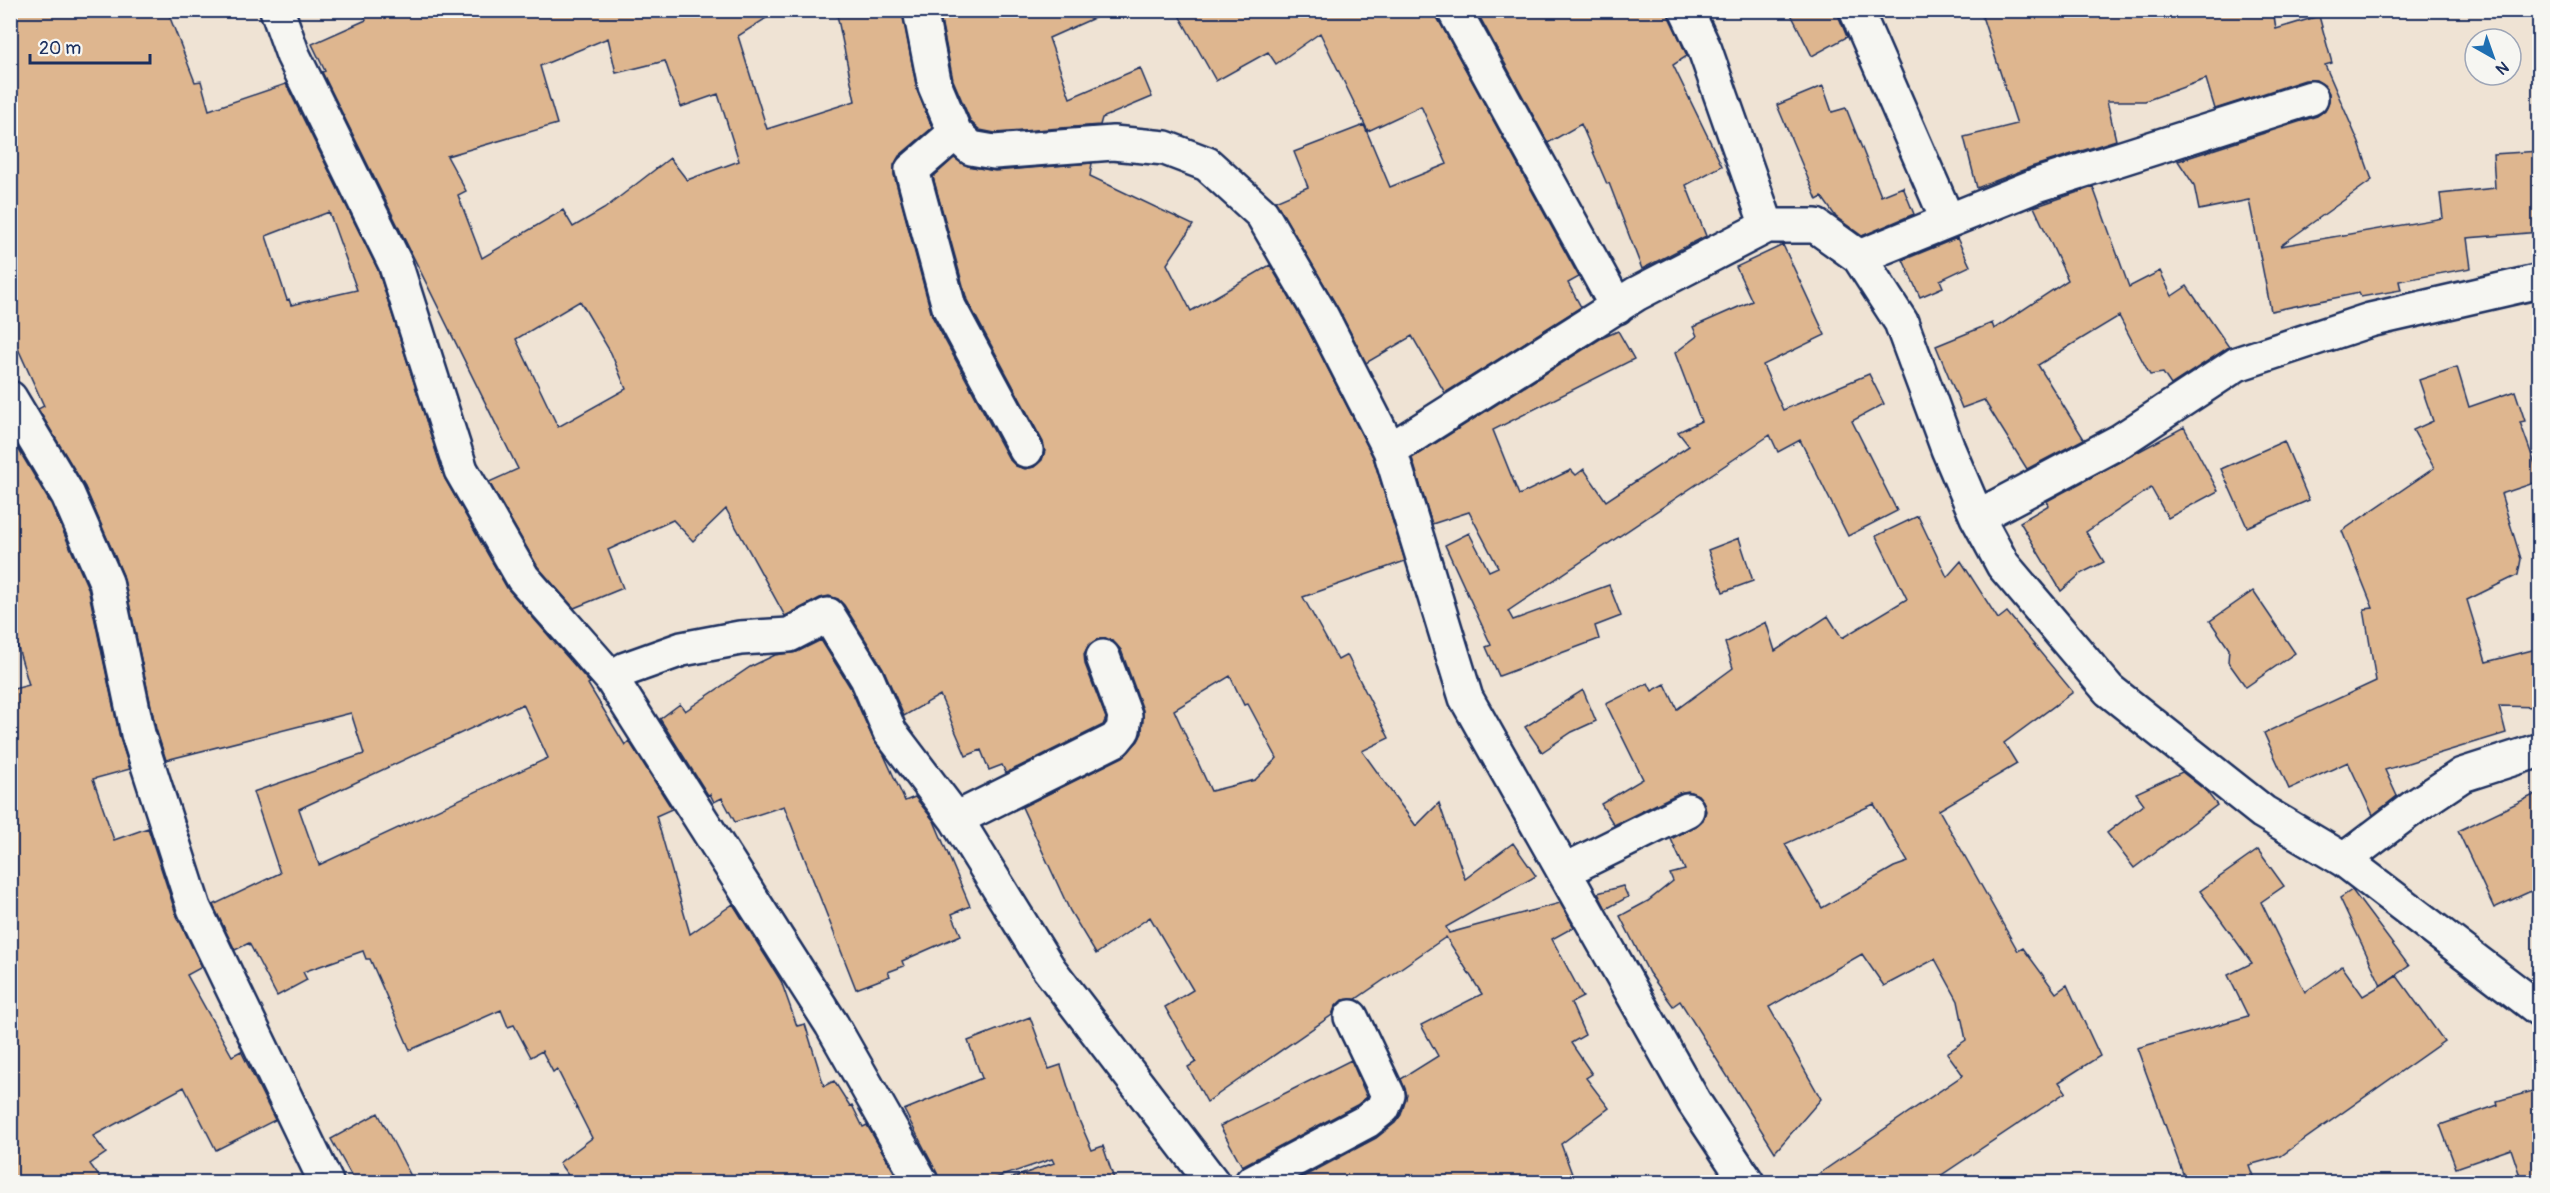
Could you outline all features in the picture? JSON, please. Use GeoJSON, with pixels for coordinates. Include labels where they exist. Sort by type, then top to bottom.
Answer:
{"type":"FeatureCollection","features":[{"type":"Feature","properties":{"kind":"street"},"geometry":{"type":"LineString","coordinates":[[277,10],[293,55],[395,262],[462,470],[523,578],[611,678],[832,1025],[921,1182]]}},
{"type":"Feature","properties":{"kind":"street"},"geometry":{"type":"LineString","coordinates":[[920,10],[935,86],[955,133],[971,148],[994,152],[1113,143],[1165,148],[1207,164],[1262,214],[1322,316],[1390,450],[1466,698],[1694,1102],[1747,1182]]}},
{"type":"Feature","properties":{"kind":"street"},"geometry":{"type":"LineString","coordinates":[[1454,10],[1617,307]]}},
{"type":"Feature","properties":{"kind":"street"},"geometry":{"type":"LineString","coordinates":[[1686,10],[1705,50],[1767,226]]}},
{"type":"Feature","properties":{"kind":"street"},"geometry":{"type":"LineString","coordinates":[[1856,10],[1948,221]]}},
{"type":"Feature","properties":{"kind":"street"},"geometry":{"type":"LineString","coordinates":[[1859,258],[2037,185],[2311,98]]}},
{"type":"Feature","properties":{"kind":"street"},"geometry":{"type":"LineString","coordinates":[[955,133],[912,170],[949,307],[1026,450]]}},
{"type":"Feature","properties":{"kind":"street"},"geometry":{"type":"LineString","coordinates":[[1390,450],[1636,294],[1767,226],[1816,226],[1859,258],[1901,322],[1948,449],[1977,517],[2003,564],[2109,690],[2264,812],[2344,860],[2540,1010]]}},
{"type":"Feature","properties":{"kind":"street"},"geometry":{"type":"LineString","coordinates":[[1977,517],[2120,441],[2237,364],[2370,320],[2540,281]]}},
{"type":"Feature","properties":{"kind":"street"},"geometry":{"type":"LineString","coordinates":[[10,398],[68,495],[106,582],[138,734],[194,908],[326,1182]]}},
{"type":"Feature","properties":{"kind":"street"},"geometry":{"type":"LineString","coordinates":[[611,678],[626,669],[682,649],[740,638],[789,635],[828,615],[867,678],[890,732],[956,819],[1049,969],[1212,1182]]}},
{"type":"Feature","properties":{"kind":"street"},"geometry":{"type":"LineString","coordinates":[[956,819],[1115,740],[1124,730],[1125,716],[1103,657]]}},
{"type":"Feature","properties":{"kind":"street"},"geometry":{"type":"LineString","coordinates":[[2344,860],[2462,774],[2540,750]]}},
{"type":"Feature","properties":{"kind":"street"},"geometry":{"type":"LineString","coordinates":[[1564,871],[1687,810]]}},
{"type":"Feature","properties":{"kind":"street"},"geometry":{"type":"LineString","coordinates":[[1252,1182],[1366,1121],[1383,1108],[1388,1095],[1351,1017]]}},
{"type":"Feature","properties":{"kind":"building"},"geometry":{"type":"Polygon","coordinates":[[[10,10],[167,10],[195,82],[201,81],[209,110],[286,84],[378,270],[445,479],[507,588],[590,683],[588,684],[625,745],[629,741],[672,809],[656,816],[690,934],[733,904],[781,981],[797,1026],[805,1024],[824,1086],[834,1081],[850,1106],[852,1105],[863,1127],[867,1125],[900,1182],[573,1182],[559,1163],[592,1138],[557,1069],[553,1072],[542,1051],[531,1057],[514,1025],[508,1027],[501,1010],[410,1050],[370,959],[366,959],[363,951],[303,972],[307,980],[277,996],[249,943],[235,950],[213,905],[280,873],[253,792],[364,754],[351,713],[166,760],[156,729],[123,575],[85,487],[38,409],[44,406],[10,331],[10,10]],[[329,212],[266,236],[287,300],[289,299],[291,305],[357,290],[329,212]],[[523,704],[299,809],[319,865],[548,758],[523,704]]]}},
{"type":"Feature","properties":{"kind":"building"},"geometry":{"type":"Polygon","coordinates":[[[362,10],[779,10],[738,36],[767,129],[855,101],[836,10],[902,10],[917,90],[932,128],[899,156],[894,165],[894,175],[932,316],[1009,459],[1016,466],[1025,469],[1034,467],[1042,460],[1045,451],[1043,442],[967,300],[933,177],[954,158],[968,166],[995,171],[1092,163],[1090,176],[1193,225],[1167,264],[1191,311],[1270,265],[1306,326],[1373,457],[1405,561],[1303,597],[1338,660],[1347,655],[1389,738],[1362,751],[1416,826],[1439,803],[1465,879],[1513,843],[1536,876],[1446,927],[1449,933],[1560,903],[1574,927],[1552,939],[1583,997],[1571,1003],[1585,1035],[1571,1043],[1592,1074],[1586,1078],[1609,1108],[1561,1144],[1575,1182],[1298,1182],[1297,1180],[1376,1138],[1395,1123],[1401,1115],[1407,1095],[1401,1079],[1438,1056],[1421,1025],[1482,994],[1446,937],[1356,999],[1342,1000],[1335,1007],[1332,1015],[1207,1102],[1188,1067],[1196,1062],[1165,1007],[1193,990],[1150,917],[1096,954],[1070,911],[1022,807],[1123,757],[1138,741],[1142,733],[1143,710],[1121,650],[1114,642],[1106,638],[1096,640],[1088,646],[1084,654],[1085,664],[1106,718],[1103,725],[1006,773],[1002,765],[989,770],[981,750],[966,756],[940,695],[904,716],[883,668],[838,599],[829,596],[820,598],[785,616],[726,509],[693,541],[673,520],[608,550],[623,588],[574,608],[538,567],[489,482],[518,469],[322,72],[325,71],[312,44],[366,20],[362,10]],[[608,38],[540,66],[557,124],[447,156],[466,191],[458,195],[482,258],[563,210],[573,227],[604,209],[670,158],[687,180],[739,161],[718,94],[681,107],[665,61],[616,73],[608,38]],[[580,301],[516,339],[558,427],[626,389],[611,353],[580,301]],[[1230,676],[1174,710],[1211,791],[1255,780],[1277,758],[1248,704],[1244,705],[1230,676]]]}},
{"type":"Feature","properties":{"kind":"building"},"geometry":{"type":"Polygon","coordinates":[[[939,10],[1112,10],[1049,38],[1070,98],[1140,68],[1152,97],[1102,118],[1100,125],[995,133],[980,130],[971,122],[953,80],[939,10]]]}},
{"type":"Feature","properties":{"kind":"building"},"geometry":{"type":"Polygon","coordinates":[[[1176,10],[1435,10],[1579,277],[1568,283],[1581,307],[1445,393],[1412,336],[1366,363],[1338,308],[1275,201],[1308,187],[1294,152],[1364,125],[1390,187],[1447,164],[1421,106],[1368,131],[1320,33],[1276,64],[1268,52],[1216,81],[1176,10]]]}},
{"type":"Feature","properties":{"kind":"building"},"geometry":{"type":"Polygon","coordinates":[[[1476,10],[1667,10],[1687,56],[1673,65],[1722,166],[1686,185],[1706,236],[1642,269],[1609,183],[1607,184],[1581,124],[1548,143],[1476,10]]]}},
{"type":"Feature","properties":{"kind":"building"},"geometry":{"type":"Polygon","coordinates":[[[1789,10],[1836,10],[1847,37],[1812,56],[1789,10]]]}},
{"type":"Feature","properties":{"kind":"building"},"geometry":{"type":"Polygon","coordinates":[[[1980,10],[2273,10],[2276,29],[2319,16],[2332,63],[2325,65],[2359,143],[2372,180],[2280,246],[2443,218],[2440,194],[2495,188],[2493,154],[2540,151],[2540,232],[2467,238],[2471,268],[2399,281],[2401,290],[2361,297],[2359,293],[2271,311],[2249,200],[2199,210],[2194,185],[2178,161],[2317,116],[2325,110],[2329,101],[2329,93],[2324,85],[2316,80],[2305,80],[2215,109],[2206,79],[2145,101],[2107,101],[2116,140],[2031,167],[1977,188],[1964,137],[2017,124],[1980,10]]]}},
{"type":"Feature","properties":{"kind":"building"},"geometry":{"type":"Polygon","coordinates":[[[1823,86],[1832,112],[1846,108],[1881,196],[1903,187],[1914,214],[1862,236],[1836,217],[1822,197],[1817,200],[1777,105],[1823,86]]]}},
{"type":"Feature","properties":{"kind":"building"},"geometry":{"type":"Polygon","coordinates":[[[2093,187],[2129,287],[2160,271],[2172,296],[2187,286],[2229,347],[2171,385],[2163,373],[2150,375],[2119,316],[2038,365],[2084,439],[2027,469],[1984,400],[1962,408],[1936,346],[1992,323],[1994,329],[2068,280],[2034,207],[2093,187]]]}},
{"type":"Feature","properties":{"kind":"building"},"geometry":{"type":"Polygon","coordinates":[[[1957,238],[1970,266],[1940,280],[1943,287],[1920,297],[1903,260],[1957,238]]]}},
{"type":"Feature","properties":{"kind":"building"},"geometry":{"type":"Polygon","coordinates":[[[1783,245],[1825,335],[1763,365],[1783,410],[1869,374],[1884,404],[1852,421],[1897,511],[1848,536],[1800,440],[1778,452],[1770,435],[1508,611],[1513,620],[1609,585],[1621,616],[1595,626],[1599,639],[1499,676],[1486,647],[1491,645],[1445,545],[1469,533],[1489,571],[1498,567],[1469,512],[1432,524],[1412,458],[1600,339],[1618,331],[1634,359],[1493,430],[1519,495],[1571,470],[1576,475],[1584,469],[1606,501],[1689,446],[1678,432],[1701,421],[1675,353],[1697,336],[1693,327],[1752,301],[1736,267],[1783,245]]]}},
{"type":"Feature","properties":{"kind":"building"},"geometry":{"type":"Polygon","coordinates":[[[2457,367],[2469,407],[2515,391],[2525,421],[2520,422],[2540,478],[2540,481],[2501,494],[2521,559],[2518,575],[2467,600],[2486,662],[2540,648],[2540,707],[2499,706],[2506,733],[2385,770],[2397,796],[2373,815],[2348,762],[2289,789],[2264,733],[2376,681],[2364,609],[2373,608],[2342,531],[2434,468],[2413,430],[2433,421],[2419,380],[2457,367]]]}},
{"type":"Feature","properties":{"kind":"building"},"geometry":{"type":"Polygon","coordinates":[[[2184,427],[2218,491],[2168,518],[2151,488],[2086,532],[2104,562],[2082,573],[2061,591],[2020,522],[2049,505],[2047,501],[2184,427]]]}},
{"type":"Feature","properties":{"kind":"building"},"geometry":{"type":"Polygon","coordinates":[[[10,435],[51,504],[88,588],[120,738],[130,769],[93,779],[114,840],[148,828],[176,914],[202,967],[187,975],[232,1056],[241,1051],[275,1120],[216,1150],[184,1087],[93,1136],[106,1153],[90,1164],[103,1182],[10,1182],[10,690],[29,685],[10,621],[10,435]]]}},
{"type":"Feature","properties":{"kind":"building"},"geometry":{"type":"Polygon","coordinates":[[[2284,441],[2309,500],[2247,527],[2221,469],[2284,441]]]}},
{"type":"Feature","properties":{"kind":"building"},"geometry":{"type":"Polygon","coordinates":[[[1918,516],[1947,577],[1961,561],[1998,619],[2007,612],[2073,692],[2004,743],[2017,764],[1939,810],[2018,951],[2023,948],[2056,993],[2067,985],[2100,1056],[2059,1082],[2066,1092],[1931,1182],[1807,1182],[1963,1075],[1947,1053],[1966,1040],[1958,1001],[1935,959],[1884,986],[1862,954],[1769,1007],[1821,1099],[1775,1152],[1680,1001],[1673,1006],[1649,973],[1620,916],[1648,901],[1673,881],[1670,874],[1685,870],[1671,839],[1696,826],[1703,820],[1706,811],[1698,795],[1688,791],[1679,793],[1614,825],[1601,804],[1643,779],[1606,704],[1648,683],[1652,691],[1665,684],[1677,709],[1733,668],[1725,643],[1766,622],[1775,651],[1828,616],[1842,638],[1907,599],[1876,536],[1918,516]],[[1874,804],[1785,844],[1822,908],[1894,867],[1908,862],[1874,804]]]}},
{"type":"Feature","properties":{"kind":"building"},"geometry":{"type":"Polygon","coordinates":[[[1739,538],[1753,581],[1723,592],[1708,550],[1739,538]]]}},
{"type":"Feature","properties":{"kind":"building"},"geometry":{"type":"Polygon","coordinates":[[[2253,591],[2295,653],[2246,687],[2228,662],[2229,649],[2210,621],[2253,591]]]}},
{"type":"Feature","properties":{"kind":"building"},"geometry":{"type":"Polygon","coordinates":[[[821,640],[850,687],[873,739],[883,753],[905,801],[915,797],[934,821],[970,906],[952,914],[961,935],[902,961],[904,966],[888,972],[890,976],[856,989],[784,806],[735,822],[722,798],[714,802],[710,794],[708,795],[660,719],[680,704],[685,711],[750,667],[775,655],[797,652],[821,640]]]}},
{"type":"Feature","properties":{"kind":"building"},"geometry":{"type":"Polygon","coordinates":[[[1583,690],[1596,721],[1572,732],[1542,752],[1525,727],[1583,690]]]}},
{"type":"Feature","properties":{"kind":"building"},"geometry":{"type":"Polygon","coordinates":[[[2182,772],[2206,791],[2217,805],[2134,868],[2107,833],[2144,804],[2136,793],[2182,772]]]}},
{"type":"Feature","properties":{"kind":"building"},"geometry":{"type":"Polygon","coordinates":[[[2540,792],[2540,887],[2494,908],[2458,831],[2540,792]]]}},
{"type":"Feature","properties":{"kind":"building"},"geometry":{"type":"Polygon","coordinates":[[[2258,850],[2284,886],[2261,902],[2305,992],[2342,966],[2363,996],[2397,976],[2444,1041],[2281,1156],[2249,1165],[2255,1182],[2186,1182],[2137,1048],[2248,1016],[2228,975],[2252,963],[2200,891],[2258,850]]]}},
{"type":"Feature","properties":{"kind":"building"},"geometry":{"type":"Polygon","coordinates":[[[1623,886],[1628,897],[1606,909],[1598,893],[1623,886]]]}},
{"type":"Feature","properties":{"kind":"building"},"geometry":{"type":"Polygon","coordinates":[[[2352,890],[2409,966],[2381,985],[2340,898],[2352,890]]]}},
{"type":"Feature","properties":{"kind":"building"},"geometry":{"type":"Polygon","coordinates":[[[1030,1017],[1049,1069],[1061,1065],[1076,1113],[1092,1150],[1103,1146],[1115,1182],[1013,1182],[1012,1178],[1054,1163],[1052,1159],[984,1182],[940,1182],[904,1110],[982,1078],[968,1041],[1030,1017]]]}},
{"type":"Feature","properties":{"kind":"building"},"geometry":{"type":"Polygon","coordinates":[[[1351,1060],[1367,1097],[1357,1105],[1242,1166],[1220,1126],[1351,1060]]]}},
{"type":"Feature","properties":{"kind":"building"},"geometry":{"type":"Polygon","coordinates":[[[2540,1089],[2540,1182],[2522,1182],[2511,1149],[2456,1168],[2440,1125],[2498,1105],[2497,1101],[2540,1089]]]}},
{"type":"Feature","properties":{"kind":"building"},"geometry":{"type":"Polygon","coordinates":[[[378,1113],[414,1182],[355,1182],[331,1139],[378,1113]]]}}]}
